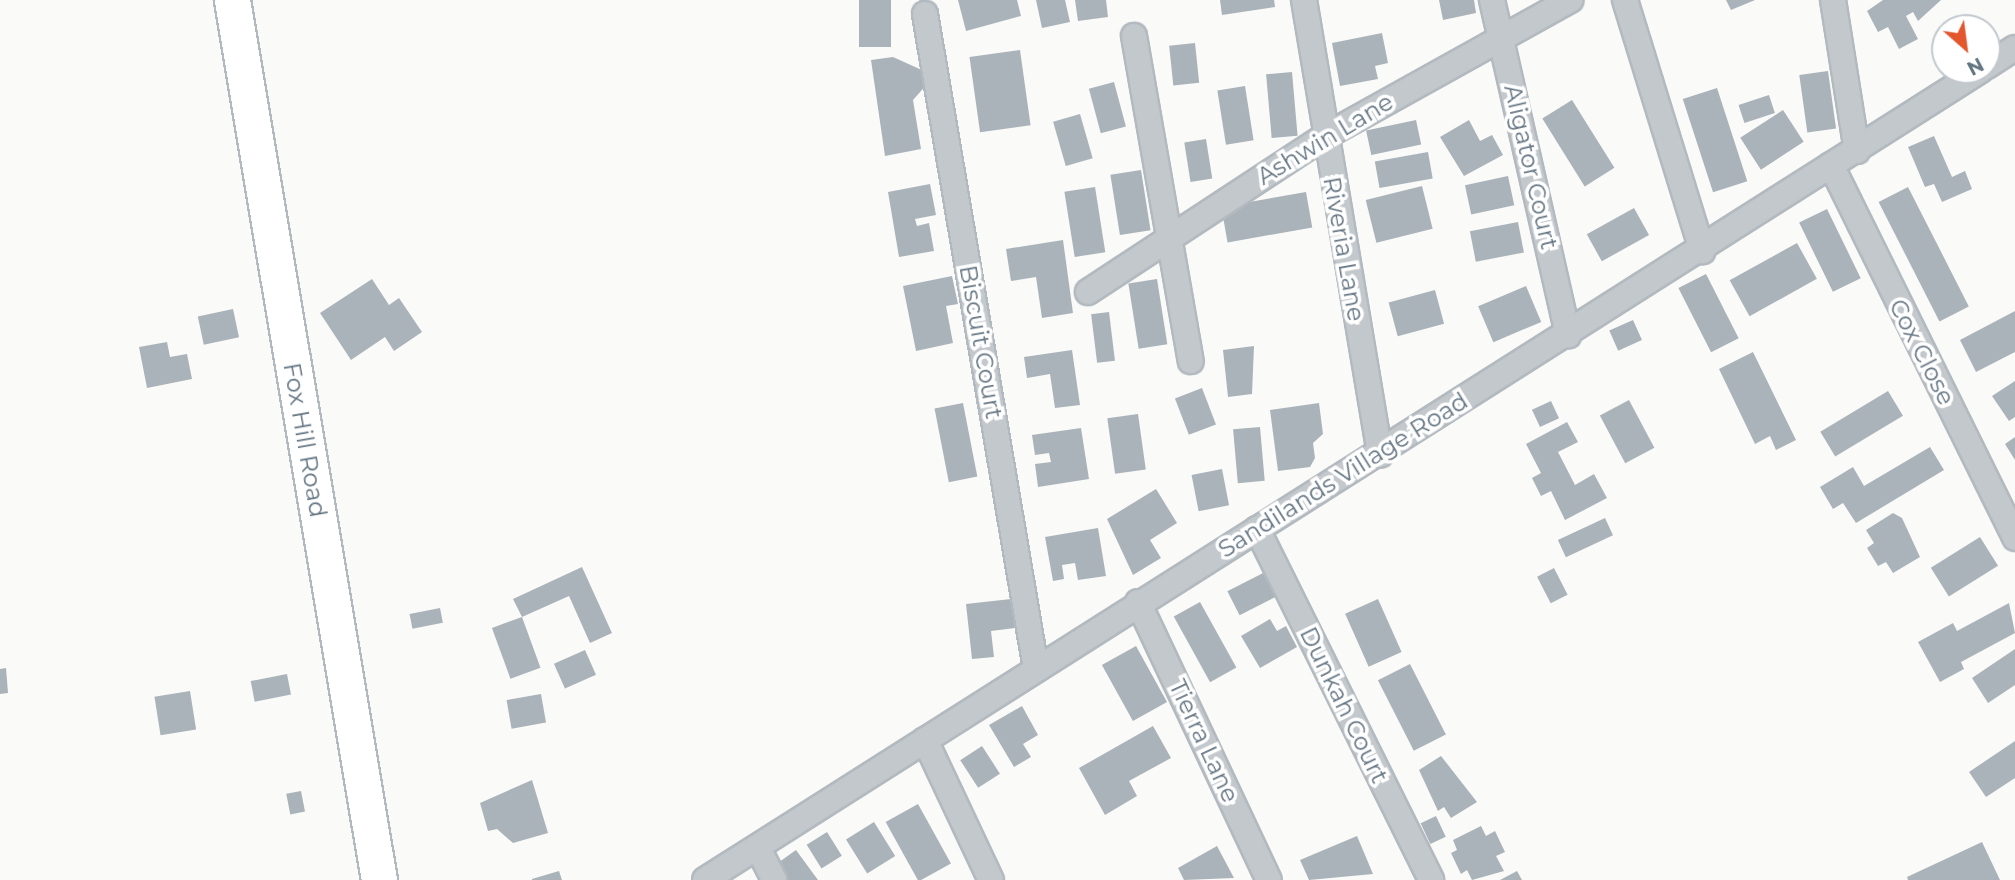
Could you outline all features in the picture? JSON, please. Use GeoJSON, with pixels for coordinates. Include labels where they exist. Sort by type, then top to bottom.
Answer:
{"type":"FeatureCollection","features":[{"type":"Feature","properties":{"kind":"main road","name":"Fox Hill Road"},"geometry":{"type":"LineString","coordinates":[[232,0],[379,880]]}},
{"type":"Feature","properties":{"kind":"street","name":"Riveria Lane"},"geometry":{"type":"LineString","coordinates":[[1304,0],[1324,136],[1380,455]]}},
{"type":"Feature","properties":{"kind":"street","name":"Aligator Court"},"geometry":{"type":"LineString","coordinates":[[1492,0],[1568,335]]}},
{"type":"Feature","properties":{"kind":"street","name":"Ashwin Lane"},"geometry":{"type":"LineString","coordinates":[[1088,292],[1324,136],[1570,0]]}},
{"type":"Feature","properties":{"kind":"street"},"geometry":{"type":"LineString","coordinates":[[1625,0],[1702,251]]}},
{"type":"Feature","properties":{"kind":"street"},"geometry":{"type":"LineString","coordinates":[[1833,0],[1857,151]]}},
{"type":"Feature","properties":{"kind":"street","name":"Biscuit Court"},"geometry":{"type":"LineString","coordinates":[[925,14],[1037,669]]}},
{"type":"Feature","properties":{"kind":"street"},"geometry":{"type":"LineString","coordinates":[[1135,36],[1191,360]]}},
{"type":"Feature","properties":{"kind":"street","name":"Sandilands Village Road"},"geometry":{"type":"LineString","coordinates":[[705,880],[1138,602],[1380,455],[1702,251],[1960,84]]}},
{"type":"Feature","properties":{"kind":"street","name":"Cox Close"},"geometry":{"type":"LineString","coordinates":[[1831,165],[2015,538]]}},
{"type":"Feature","properties":{"kind":"street","name":"Dunkah Court"},"geometry":{"type":"LineString","coordinates":[[1256,529],[1431,880]]}},
{"type":"Feature","properties":{"kind":"street","name":"Tierra Lane"},"geometry":{"type":"LineString","coordinates":[[1138,602],[1269,880]]}},
{"type":"Feature","properties":{"kind":"street"},"geometry":{"type":"LineString","coordinates":[[925,740],[991,880]]}},
{"type":"Feature","properties":{"kind":"street"},"geometry":{"type":"LineString","coordinates":[[758,848],[774,880]]}},
{"type":"Feature","properties":{"kind":"building"},"geometry":{"type":"Polygon","coordinates":[[[859,0],[891,0],[891,47],[859,47],[859,0]]]}},
{"type":"Feature","properties":{"kind":"building"},"geometry":{"type":"Polygon","coordinates":[[[958,0],[1017,0],[1021,16],[966,31],[958,0]]]}},
{"type":"Feature","properties":{"kind":"building"},"geometry":{"type":"Polygon","coordinates":[[[1036,0],[1065,0],[1070,22],[1042,28],[1036,0]]]}},
{"type":"Feature","properties":{"kind":"building"},"geometry":{"type":"Polygon","coordinates":[[[1075,0],[1106,0],[1108,17],[1078,21],[1075,0]]]}},
{"type":"Feature","properties":{"kind":"building"},"geometry":{"type":"Polygon","coordinates":[[[1220,0],[1274,0],[1275,7],[1222,15],[1220,0]]]}},
{"type":"Feature","properties":{"kind":"building"},"geometry":{"type":"Polygon","coordinates":[[[1439,0],[1474,0],[1476,13],[1443,20],[1439,0]]]}},
{"type":"Feature","properties":{"kind":"building"},"geometry":{"type":"Polygon","coordinates":[[[1726,0],[1755,0],[1731,10],[1726,0]]]}},
{"type":"Feature","properties":{"kind":"building"},"geometry":{"type":"Polygon","coordinates":[[[1883,0],[1941,0],[1918,21],[1913,12],[1906,16],[1918,39],[1899,49],[1888,27],[1878,32],[1867,11],[1883,0]]]}},
{"type":"Feature","properties":{"kind":"building"},"geometry":{"type":"Polygon","coordinates":[[[1382,33],[1388,63],[1375,66],[1378,79],[1340,86],[1332,43],[1382,33]]]}},
{"type":"Feature","properties":{"kind":"building"},"geometry":{"type":"Polygon","coordinates":[[[1195,43],[1199,83],[1173,85],[1169,46],[1195,43]]]}},
{"type":"Feature","properties":{"kind":"building"},"geometry":{"type":"Polygon","coordinates":[[[1020,50],[1031,125],[980,132],[969,57],[1020,50]]]}},
{"type":"Feature","properties":{"kind":"building"},"geometry":{"type":"Polygon","coordinates":[[[893,57],[924,71],[928,83],[913,100],[921,149],[885,156],[871,60],[893,57]]]}},
{"type":"Feature","properties":{"kind":"building"},"geometry":{"type":"Polygon","coordinates":[[[1828,71],[1836,128],[1807,132],[1799,75],[1828,71]]]}},
{"type":"Feature","properties":{"kind":"building"},"geometry":{"type":"Polygon","coordinates":[[[1292,72],[1298,136],[1272,138],[1266,74],[1292,72]]]}},
{"type":"Feature","properties":{"kind":"building"},"geometry":{"type":"Polygon","coordinates":[[[1114,82],[1126,126],[1101,133],[1089,89],[1114,82]]]}},
{"type":"Feature","properties":{"kind":"building"},"geometry":{"type":"Polygon","coordinates":[[[1245,86],[1254,140],[1226,145],[1217,90],[1245,86]]]}},
{"type":"Feature","properties":{"kind":"building"},"geometry":{"type":"Polygon","coordinates":[[[1717,88],[1747,181],[1713,192],[1683,99],[1717,88]]]}},
{"type":"Feature","properties":{"kind":"building"},"geometry":{"type":"Polygon","coordinates":[[[1769,95],[1775,113],[1744,123],[1739,105],[1769,95]]]}},
{"type":"Feature","properties":{"kind":"building"},"geometry":{"type":"Polygon","coordinates":[[[1572,100],[1614,168],[1585,186],[1542,119],[1572,100]]]}},
{"type":"Feature","properties":{"kind":"building"},"geometry":{"type":"Polygon","coordinates":[[[1783,110],[1804,142],[1761,170],[1740,138],[1783,110]]]}},
{"type":"Feature","properties":{"kind":"building"},"geometry":{"type":"Polygon","coordinates":[[[1080,114],[1093,158],[1066,166],[1053,122],[1080,114]]]}},
{"type":"Feature","properties":{"kind":"building"},"geometry":{"type":"Polygon","coordinates":[[[1416,120],[1421,144],[1371,155],[1366,131],[1416,120]]]}},
{"type":"Feature","properties":{"kind":"building"},"geometry":{"type":"Polygon","coordinates":[[[1469,120],[1480,141],[1492,135],[1503,155],[1464,176],[1440,137],[1469,120]]]}},
{"type":"Feature","properties":{"kind":"building"},"geometry":{"type":"Polygon","coordinates":[[[1934,136],[1952,177],[1965,171],[1972,189],[1942,202],[1934,184],[1925,187],[1908,147],[1934,136]]]}},
{"type":"Feature","properties":{"kind":"building"},"geometry":{"type":"Polygon","coordinates":[[[1206,139],[1212,179],[1191,182],[1184,142],[1206,139]]]}},
{"type":"Feature","properties":{"kind":"building"},"geometry":{"type":"Polygon","coordinates":[[[1428,152],[1433,179],[1380,188],[1375,161],[1428,152]]]}},
{"type":"Feature","properties":{"kind":"building"},"geometry":{"type":"Polygon","coordinates":[[[1141,170],[1151,230],[1120,235],[1110,175],[1141,170]]]}},
{"type":"Feature","properties":{"kind":"building"},"geometry":{"type":"Polygon","coordinates":[[[1508,176],[1514,205],[1471,214],[1465,185],[1508,176]]]}},
{"type":"Feature","properties":{"kind":"building"},"geometry":{"type":"Polygon","coordinates":[[[930,184],[936,215],[915,219],[917,226],[929,223],[934,251],[899,257],[888,192],[930,184]]]}},
{"type":"Feature","properties":{"kind":"building"},"geometry":{"type":"Polygon","coordinates":[[[1422,186],[1433,229],[1376,243],[1366,200],[1422,186]]]}},
{"type":"Feature","properties":{"kind":"building"},"geometry":{"type":"Polygon","coordinates":[[[1095,187],[1105,252],[1075,257],[1064,192],[1095,187]]]}},
{"type":"Feature","properties":{"kind":"building"},"geometry":{"type":"Polygon","coordinates":[[[1908,187],[1969,306],[1939,321],[1879,202],[1908,187]]]}},
{"type":"Feature","properties":{"kind":"building"},"geometry":{"type":"Polygon","coordinates":[[[1306,192],[1312,227],[1228,242],[1221,207],[1306,192]]]}},
{"type":"Feature","properties":{"kind":"building"},"geometry":{"type":"Polygon","coordinates":[[[1634,208],[1649,235],[1602,261],[1587,234],[1634,208]]]}},
{"type":"Feature","properties":{"kind":"building"},"geometry":{"type":"Polygon","coordinates":[[[1827,209],[1861,278],[1833,292],[1799,223],[1827,209]]]}},
{"type":"Feature","properties":{"kind":"building"},"geometry":{"type":"Polygon","coordinates":[[[1518,222],[1524,252],[1476,262],[1470,231],[1518,222]]]}},
{"type":"Feature","properties":{"kind":"building"},"geometry":{"type":"Polygon","coordinates":[[[1063,240],[1073,313],[1042,318],[1036,277],[1011,281],[1006,249],[1063,240]]]}},
{"type":"Feature","properties":{"kind":"building"},"geometry":{"type":"Polygon","coordinates":[[[1797,243],[1817,279],[1750,316],[1730,280],[1797,243]]]}},
{"type":"Feature","properties":{"kind":"building"},"geometry":{"type":"Polygon","coordinates":[[[1706,274],[1739,338],[1711,352],[1678,288],[1706,274]]]}},
{"type":"Feature","properties":{"kind":"building"},"geometry":{"type":"Polygon","coordinates":[[[952,276],[958,304],[946,306],[953,343],[916,351],[903,286],[952,276]]]}},
{"type":"Feature","properties":{"kind":"building"},"geometry":{"type":"Polygon","coordinates":[[[372,279],[389,305],[399,298],[422,332],[394,351],[385,337],[351,360],[320,313],[372,279]]]}},
{"type":"Feature","properties":{"kind":"building"},"geometry":{"type":"Polygon","coordinates":[[[1157,279],[1167,344],[1139,349],[1128,284],[1157,279]]]}},
{"type":"Feature","properties":{"kind":"building"},"geometry":{"type":"Polygon","coordinates":[[[1526,286],[1541,322],[1493,342],[1478,306],[1526,286]]]}},
{"type":"Feature","properties":{"kind":"building"},"geometry":{"type":"Polygon","coordinates":[[[1435,290],[1444,324],[1398,336],[1389,302],[1435,290]]]}},
{"type":"Feature","properties":{"kind":"building"},"geometry":{"type":"Polygon","coordinates":[[[233,309],[239,337],[204,345],[198,316],[233,309]]]}},
{"type":"Feature","properties":{"kind":"building"},"geometry":{"type":"Polygon","coordinates":[[[2015,311],[2015,352],[1976,372],[1960,340],[2015,311]]]}},
{"type":"Feature","properties":{"kind":"building"},"geometry":{"type":"Polygon","coordinates":[[[1109,312],[1115,361],[1097,363],[1091,314],[1109,312]]]}},
{"type":"Feature","properties":{"kind":"building"},"geometry":{"type":"Polygon","coordinates":[[[1633,320],[1642,340],[1618,351],[1609,331],[1633,320]]]}},
{"type":"Feature","properties":{"kind":"building"},"geometry":{"type":"Polygon","coordinates":[[[167,342],[170,357],[187,354],[192,379],[147,388],[139,347],[167,342]]]}},
{"type":"Feature","properties":{"kind":"building"},"geometry":{"type":"Polygon","coordinates":[[[1254,346],[1252,394],[1228,397],[1223,350],[1254,346]]]}},
{"type":"Feature","properties":{"kind":"building"},"geometry":{"type":"Polygon","coordinates":[[[1072,350],[1080,405],[1055,408],[1050,374],[1027,378],[1024,357],[1072,350]]]}},
{"type":"Feature","properties":{"kind":"building"},"geometry":{"type":"Polygon","coordinates":[[[1753,352],[1796,440],[1776,450],[1770,436],[1755,444],[1719,369],[1753,352]]]}},
{"type":"Feature","properties":{"kind":"building"},"geometry":{"type":"Polygon","coordinates":[[[2015,381],[2015,417],[2009,421],[1992,396],[2015,381]]]}},
{"type":"Feature","properties":{"kind":"building"},"geometry":{"type":"Polygon","coordinates":[[[1202,388],[1216,424],[1189,435],[1175,398],[1202,388]]]}},
{"type":"Feature","properties":{"kind":"building"},"geometry":{"type":"Polygon","coordinates":[[[1888,391],[1903,416],[1835,457],[1820,432],[1888,391]]]}},
{"type":"Feature","properties":{"kind":"building"},"geometry":{"type":"Polygon","coordinates":[[[1629,400],[1654,448],[1625,463],[1600,415],[1629,400]]]}},
{"type":"Feature","properties":{"kind":"building"},"geometry":{"type":"Polygon","coordinates":[[[1551,401],[1559,418],[1540,427],[1532,410],[1551,401]]]}},
{"type":"Feature","properties":{"kind":"building"},"geometry":{"type":"Polygon","coordinates":[[[963,403],[977,477],[949,482],[935,409],[963,403]]]}},
{"type":"Feature","properties":{"kind":"building"},"geometry":{"type":"Polygon","coordinates":[[[1319,403],[1323,434],[1313,443],[1315,458],[1310,467],[1278,471],[1270,410],[1319,403]]]}},
{"type":"Feature","properties":{"kind":"building"},"geometry":{"type":"Polygon","coordinates":[[[1138,414],[1146,469],[1115,474],[1107,418],[1138,414]]]}},
{"type":"Feature","properties":{"kind":"building"},"geometry":{"type":"Polygon","coordinates":[[[1567,422],[1578,442],[1558,452],[1575,485],[1594,474],[1607,498],[1565,520],[1551,491],[1541,496],[1532,478],[1541,473],[1526,444],[1567,422]]]}},
{"type":"Feature","properties":{"kind":"building"},"geometry":{"type":"Polygon","coordinates":[[[1260,427],[1265,481],[1238,483],[1233,429],[1260,427]]]}},
{"type":"Feature","properties":{"kind":"building"},"geometry":{"type":"Polygon","coordinates":[[[1081,428],[1089,479],[1038,487],[1035,464],[1051,462],[1049,453],[1035,455],[1032,435],[1081,428]]]}},
{"type":"Feature","properties":{"kind":"building"},"geometry":{"type":"Polygon","coordinates":[[[2015,437],[2015,460],[2005,444],[2015,437]]]}},
{"type":"Feature","properties":{"kind":"building"},"geometry":{"type":"Polygon","coordinates":[[[1930,447],[1944,470],[1856,523],[1843,503],[1833,509],[1820,487],[1853,467],[1864,486],[1930,447]]]}},
{"type":"Feature","properties":{"kind":"building"},"geometry":{"type":"Polygon","coordinates":[[[1222,469],[1229,505],[1199,511],[1192,475],[1222,469]]]}},
{"type":"Feature","properties":{"kind":"building"},"geometry":{"type":"Polygon","coordinates":[[[1156,489],[1177,523],[1150,540],[1161,558],[1133,575],[1107,519],[1156,489]]]}},
{"type":"Feature","properties":{"kind":"building"},"geometry":{"type":"Polygon","coordinates":[[[1893,513],[1902,518],[1920,557],[1893,573],[1886,562],[1878,566],[1867,548],[1874,543],[1866,530],[1893,513]]]}},
{"type":"Feature","properties":{"kind":"building"},"geometry":{"type":"Polygon","coordinates":[[[1605,518],[1613,535],[1566,557],[1558,540],[1605,518]]]}},
{"type":"Feature","properties":{"kind":"building"},"geometry":{"type":"Polygon","coordinates":[[[1098,528],[1106,576],[1078,580],[1075,563],[1062,565],[1064,579],[1053,581],[1045,537],[1098,528]]]}},
{"type":"Feature","properties":{"kind":"building"},"geometry":{"type":"Polygon","coordinates":[[[1980,537],[1998,566],[1949,597],[1931,568],[1980,537]]]}},
{"type":"Feature","properties":{"kind":"building"},"geometry":{"type":"Polygon","coordinates":[[[582,567],[612,633],[590,643],[569,596],[522,617],[513,599],[582,567]]]}},
{"type":"Feature","properties":{"kind":"building"},"geometry":{"type":"Polygon","coordinates":[[[1554,568],[1568,595],[1551,603],[1537,577],[1554,568]]]}},
{"type":"Feature","properties":{"kind":"building"},"geometry":{"type":"Polygon","coordinates":[[[1271,569],[1283,593],[1240,615],[1227,591],[1271,569]]]}},
{"type":"Feature","properties":{"kind":"building"},"geometry":{"type":"Polygon","coordinates":[[[1011,599],[1015,628],[991,631],[994,657],[972,659],[966,604],[1011,599]]]}},
{"type":"Feature","properties":{"kind":"building"},"geometry":{"type":"Polygon","coordinates":[[[1378,599],[1402,652],[1369,667],[1345,614],[1378,599]]]}},
{"type":"Feature","properties":{"kind":"building"},"geometry":{"type":"Polygon","coordinates":[[[1200,602],[1236,668],[1210,682],[1174,617],[1200,602]]]}},
{"type":"Feature","properties":{"kind":"building"},"geometry":{"type":"Polygon","coordinates":[[[2009,603],[2015,633],[1961,662],[1964,669],[1940,682],[1918,642],[1953,623],[1957,631],[2009,603]]]}},
{"type":"Feature","properties":{"kind":"building"},"geometry":{"type":"Polygon","coordinates":[[[440,608],[443,623],[412,629],[410,614],[440,608]]]}},
{"type":"Feature","properties":{"kind":"building"},"geometry":{"type":"Polygon","coordinates":[[[522,617],[540,668],[510,679],[492,628],[522,617]]]}},
{"type":"Feature","properties":{"kind":"building"},"geometry":{"type":"Polygon","coordinates":[[[1270,619],[1277,631],[1286,626],[1297,647],[1260,668],[1241,636],[1270,619]]]}},
{"type":"Feature","properties":{"kind":"building"},"geometry":{"type":"Polygon","coordinates":[[[1136,646],[1167,702],[1133,721],[1102,665],[1136,646]]]}},
{"type":"Feature","properties":{"kind":"building"},"geometry":{"type":"Polygon","coordinates":[[[2015,649],[2015,685],[1988,703],[1972,678],[2015,649]]]}},
{"type":"Feature","properties":{"kind":"building"},"geometry":{"type":"Polygon","coordinates":[[[585,650],[596,675],[565,688],[554,664],[585,650]]]}},
{"type":"Feature","properties":{"kind":"building"},"geometry":{"type":"Polygon","coordinates":[[[1410,664],[1446,734],[1414,751],[1378,680],[1410,664]]]}},
{"type":"Feature","properties":{"kind":"building"},"geometry":{"type":"Polygon","coordinates":[[[6,668],[8,693],[0,694],[0,669],[6,668]]]}},
{"type":"Feature","properties":{"kind":"building"},"geometry":{"type":"Polygon","coordinates":[[[287,674],[291,695],[255,702],[251,681],[287,674]]]}},
{"type":"Feature","properties":{"kind":"building"},"geometry":{"type":"Polygon","coordinates":[[[190,691],[196,730],[161,735],[154,697],[190,691]]]}},
{"type":"Feature","properties":{"kind":"building"},"geometry":{"type":"Polygon","coordinates":[[[541,694],[546,723],[512,729],[507,700],[541,694]]]}},
{"type":"Feature","properties":{"kind":"building"},"geometry":{"type":"Polygon","coordinates":[[[1022,706],[1038,735],[1023,744],[1031,757],[1014,767],[989,725],[1022,706]]]}},
{"type":"Feature","properties":{"kind":"building"},"geometry":{"type":"Polygon","coordinates":[[[1153,726],[1171,758],[1129,781],[1137,796],[1105,815],[1079,768],[1153,726]]]}},
{"type":"Feature","properties":{"kind":"building"},"geometry":{"type":"Polygon","coordinates":[[[2015,741],[2015,778],[1986,797],[1969,772],[2015,741]]]}},
{"type":"Feature","properties":{"kind":"building"},"geometry":{"type":"Polygon","coordinates":[[[982,746],[1000,774],[978,788],[960,760],[982,746]]]}},
{"type":"Feature","properties":{"kind":"building"},"geometry":{"type":"Polygon","coordinates":[[[1441,756],[1477,802],[1451,818],[1444,807],[1438,811],[1419,770],[1441,756]]]}},
{"type":"Feature","properties":{"kind":"building"},"geometry":{"type":"Polygon","coordinates":[[[532,780],[548,833],[513,843],[497,829],[488,831],[480,803],[532,780]]]}},
{"type":"Feature","properties":{"kind":"building"},"geometry":{"type":"Polygon","coordinates":[[[301,791],[305,812],[290,814],[286,794],[301,791]]]}},
{"type":"Feature","properties":{"kind":"building"},"geometry":{"type":"Polygon","coordinates":[[[918,804],[951,863],[918,880],[886,822],[918,804]]]}},
{"type":"Feature","properties":{"kind":"building"},"geometry":{"type":"Polygon","coordinates":[[[1436,816],[1446,837],[1430,844],[1421,823],[1436,816]]]}},
{"type":"Feature","properties":{"kind":"building"},"geometry":{"type":"Polygon","coordinates":[[[874,822],[895,856],[867,873],[846,839],[874,822]]]}},
{"type":"Feature","properties":{"kind":"building"},"geometry":{"type":"Polygon","coordinates":[[[1481,826],[1486,836],[1495,831],[1505,852],[1496,856],[1504,871],[1472,880],[1467,870],[1461,874],[1451,853],[1457,850],[1453,840],[1481,826]]]}},
{"type":"Feature","properties":{"kind":"building"},"geometry":{"type":"Polygon","coordinates":[[[827,832],[842,856],[821,868],[807,845],[827,832]]]}},
{"type":"Feature","properties":{"kind":"building"},"geometry":{"type":"Polygon","coordinates":[[[1357,836],[1373,874],[1309,880],[1300,860],[1357,836]]]}},
{"type":"Feature","properties":{"kind":"building"},"geometry":{"type":"Polygon","coordinates":[[[1982,842],[2000,880],[1908,880],[1907,877],[1982,842]]]}},
{"type":"Feature","properties":{"kind":"building"},"geometry":{"type":"Polygon","coordinates":[[[1217,846],[1234,878],[1184,880],[1178,868],[1217,846]]]}},
{"type":"Feature","properties":{"kind":"building"},"geometry":{"type":"Polygon","coordinates":[[[796,850],[818,880],[786,880],[775,865],[796,850]]]}},
{"type":"Feature","properties":{"kind":"building"},"geometry":{"type":"Polygon","coordinates":[[[559,871],[562,880],[532,880],[532,879],[559,871]]]}},
{"type":"Feature","properties":{"kind":"building"},"geometry":{"type":"Polygon","coordinates":[[[1517,871],[1522,880],[1500,880],[1517,871]]]}}]}
